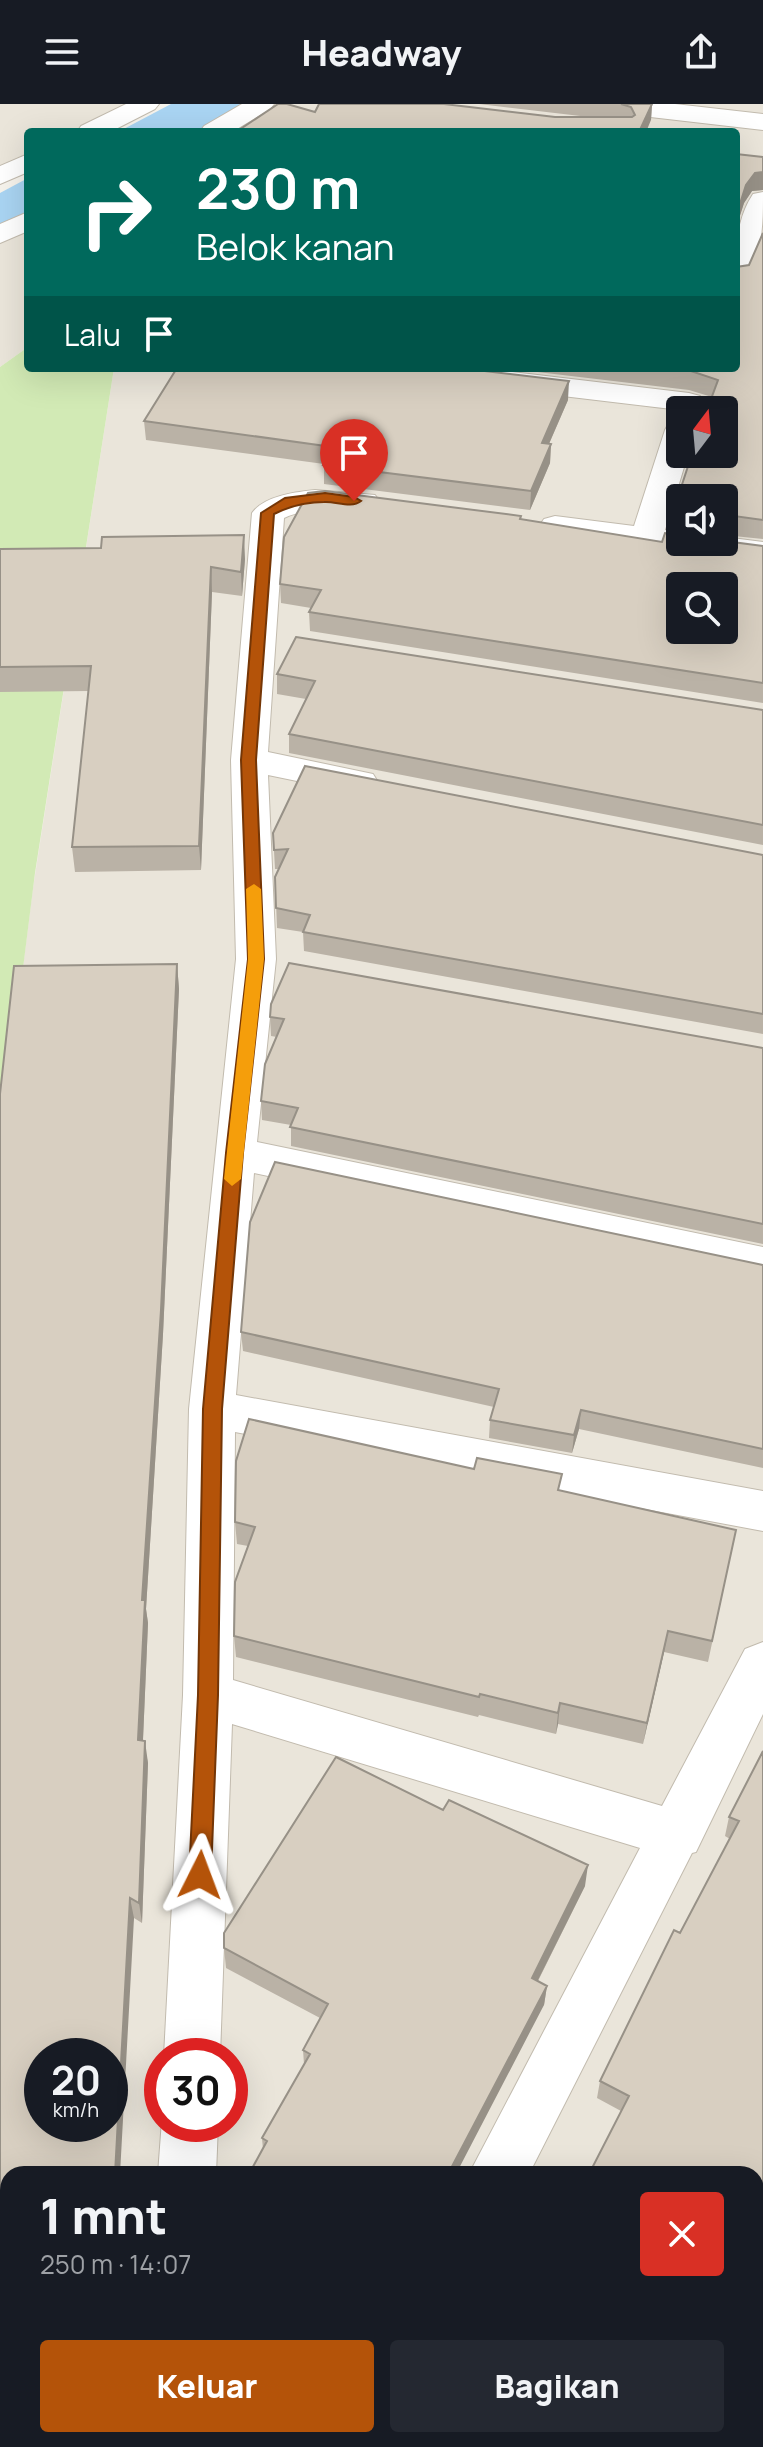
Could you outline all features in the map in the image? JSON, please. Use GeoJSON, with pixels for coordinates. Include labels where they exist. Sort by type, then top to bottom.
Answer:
{"type":"FeatureCollection","features":[{"type":"Feature","properties":{"kind":"street"},"geometry":{"type":"LineString","coordinates":[[98,128],[146,104]]}},
{"type":"Feature","properties":{"kind":"street"},"geometry":{"type":"LineString","coordinates":[[220,128],[261,104]]}},
{"type":"Feature","properties":{"kind":"street"},"geometry":{"type":"LineString","coordinates":[[607,104],[763,122]]}},
{"type":"Feature","properties":{"kind":"street"},"geometry":{"type":"LineString","coordinates":[[0,176],[24,164]]}},
{"type":"Feature","properties":{"kind":"street"},"geometry":{"type":"LineString","coordinates":[[740,257],[763,200]]}},
{"type":"Feature","properties":{"kind":"street"},"geometry":{"type":"LineString","coordinates":[[0,235],[24,222]]}},
{"type":"Feature","properties":{"kind":"street"},"geometry":{"type":"LineString","coordinates":[[457,372],[666,403]]}},
{"type":"Feature","properties":{"kind":"street"},"geometry":{"type":"LineString","coordinates":[[646,538],[668,468]]}},
{"type":"Feature","properties":{"kind":"street"},"geometry":{"type":"LineString","coordinates":[[193,2038],[208,1695],[212,1409],[235,1153],[272,961],[249,760],[276,640],[268,513],[290,501],[325,497],[401,507]]}},
{"type":"Feature","properties":{"kind":"street"},"geometry":{"type":"LineString","coordinates":[[524,523],[763,552]]}},
{"type":"Feature","properties":{"kind":"street"},"geometry":{"type":"LineString","coordinates":[[249,760],[389,788]]}},
{"type":"Feature","properties":{"kind":"street"},"geometry":{"type":"LineString","coordinates":[[235,1153],[763,1264]]}},
{"type":"Feature","properties":{"kind":"street"},"geometry":{"type":"LineString","coordinates":[[212,1409],[763,1511]]}},
{"type":"Feature","properties":{"kind":"street"},"geometry":{"type":"LineString","coordinates":[[502,2166],[677,1835],[763,1664]]}},
{"type":"Feature","properties":{"kind":"street"},"geometry":{"type":"LineString","coordinates":[[208,1695],[677,1835]]}},
{"type":"Feature","properties":{"kind":"street"},"geometry":{"type":"LineString","coordinates":[[187,2166],[188,2142]]}},
{"type":"Feature","properties":{"kind":"shaded area"},"geometry":{"type":"Polygon","coordinates":[[[0,104],[146,104],[98,128],[24,128],[24,164],[0,175],[0,104]]]}},
{"type":"Feature","properties":{"kind":"shaded area"},"geometry":{"type":"Polygon","coordinates":[[[261,104],[763,104],[763,2166],[0,2166],[0,1148],[33,888],[113,372],[740,372],[740,128],[220,128],[261,104]]]}},
{"type":"Feature","properties":{"kind":"shaded area"},"geometry":{"type":"Polygon","coordinates":[[[24,222],[24,350],[0,367],[0,235],[24,222]]]}},
{"type":"Feature","properties":{"kind":"green space"},"geometry":{"type":"Polygon","coordinates":[[[24,350],[24,372],[113,372],[35,873],[0,1151],[0,367],[24,350]]]}},
{"type":"Feature","properties":{"kind":"water"},"geometry":{"type":"Polygon","coordinates":[[[171,104],[247,104],[206,128],[126,128],[171,104]]]}},
{"type":"Feature","properties":{"kind":"water"},"geometry":{"type":"Polygon","coordinates":[[[24,180],[24,216],[0,230],[0,193],[24,180]]]}},
{"type":"Feature","properties":{"kind":"building"},"geometry":{"type":"Polygon","coordinates":[[[278,104],[315,112],[319,104],[444,104],[555,117],[632,117],[635,115],[631,107],[621,104],[652,104],[641,128],[242,128],[278,104]]]}},
{"type":"Feature","properties":{"kind":"building"},"geometry":{"type":"Polygon","coordinates":[[[740,154],[763,157],[763,172],[755,173],[746,185],[740,204],[740,154]]]}},
{"type":"Feature","properties":{"kind":"building"},"geometry":{"type":"Polygon","coordinates":[[[763,233],[763,520],[738,517],[738,484],[682,484],[687,468],[738,468],[738,396],[712,396],[718,380],[694,372],[740,372],[740,266],[749,265],[763,233]]]}},
{"type":"Feature","properties":{"kind":"building"},"geometry":{"type":"Polygon","coordinates":[[[175,372],[493,372],[569,381],[542,443],[551,444],[531,491],[323,465],[333,447],[144,421],[175,372]]]}},
{"type":"Feature","properties":{"kind":"building"},"geometry":{"type":"Polygon","coordinates":[[[325,491],[521,516],[520,519],[662,542],[666,533],[666,556],[738,556],[738,543],[763,546],[763,683],[309,612],[321,590],[280,584],[284,537],[308,493],[325,491]]]}},
{"type":"Feature","properties":{"kind":"building"},"geometry":{"type":"Polygon","coordinates":[[[244,535],[241,572],[211,567],[199,846],[72,847],[91,666],[0,667],[0,549],[101,548],[102,537],[244,535]]]}},
{"type":"Feature","properties":{"kind":"building"},"geometry":{"type":"Polygon","coordinates":[[[296,637],[763,710],[763,825],[289,734],[315,681],[277,674],[296,637]]]}},
{"type":"Feature","properties":{"kind":"building"},"geometry":{"type":"Polygon","coordinates":[[[305,766],[763,855],[763,1014],[303,932],[310,915],[276,908],[275,877],[288,849],[274,850],[273,833],[305,766]]]}},
{"type":"Feature","properties":{"kind":"building"},"geometry":{"type":"Polygon","coordinates":[[[289,963],[763,1048],[763,1224],[290,1127],[298,1108],[261,1101],[265,1064],[284,1019],[270,1017],[271,1004],[289,963]]]}},
{"type":"Feature","properties":{"kind":"building"},"geometry":{"type":"Polygon","coordinates":[[[177,964],[161,1310],[142,1600],[145,1600],[138,1740],[145,1741],[139,1903],[130,1898],[122,2038],[24,2038],[24,2142],[117,2142],[115,2166],[0,2166],[0,1094],[14,966],[177,964]]]}},
{"type":"Feature","properties":{"kind":"building"},"geometry":{"type":"Polygon","coordinates":[[[275,1162],[763,1265],[763,1449],[581,1410],[574,1435],[490,1420],[499,1389],[241,1332],[250,1222],[275,1162]]]}},
{"type":"Feature","properties":{"kind":"building"},"geometry":{"type":"Polygon","coordinates":[[[249,1419],[474,1469],[477,1458],[562,1474],[558,1490],[736,1530],[712,1641],[668,1631],[647,1723],[560,1703],[558,1713],[480,1694],[479,1697],[234,1636],[235,1582],[255,1527],[235,1522],[236,1461],[249,1419]]]}},
{"type":"Feature","properties":{"kind":"building"},"geometry":{"type":"Polygon","coordinates":[[[763,1751],[763,2166],[593,2166],[629,2096],[600,2081],[674,1930],[680,1933],[739,1821],[729,1817],[763,1751]]]}},
{"type":"Feature","properties":{"kind":"building"},"geometry":{"type":"Polygon","coordinates":[[[336,1757],[443,1810],[449,1800],[588,1865],[532,1978],[547,1986],[452,2166],[253,2166],[267,2141],[262,2138],[310,2054],[303,2050],[328,2004],[224,1948],[224,1933],[336,1757]]]}},
{"type":"Feature","properties":{"kind":"slow traffic"},"geometry":{"type":"LineString","coordinates":[[232,1179],[256,959],[254,889]]}},
{"type":"Feature","properties":{"kind":"route"},"geometry":{"type":"LineString","coordinates":[[200,1875],[208,1695],[212,1409],[256,959],[249,760],[268,513],[290,501],[325,497],[354,501]]}}]}
